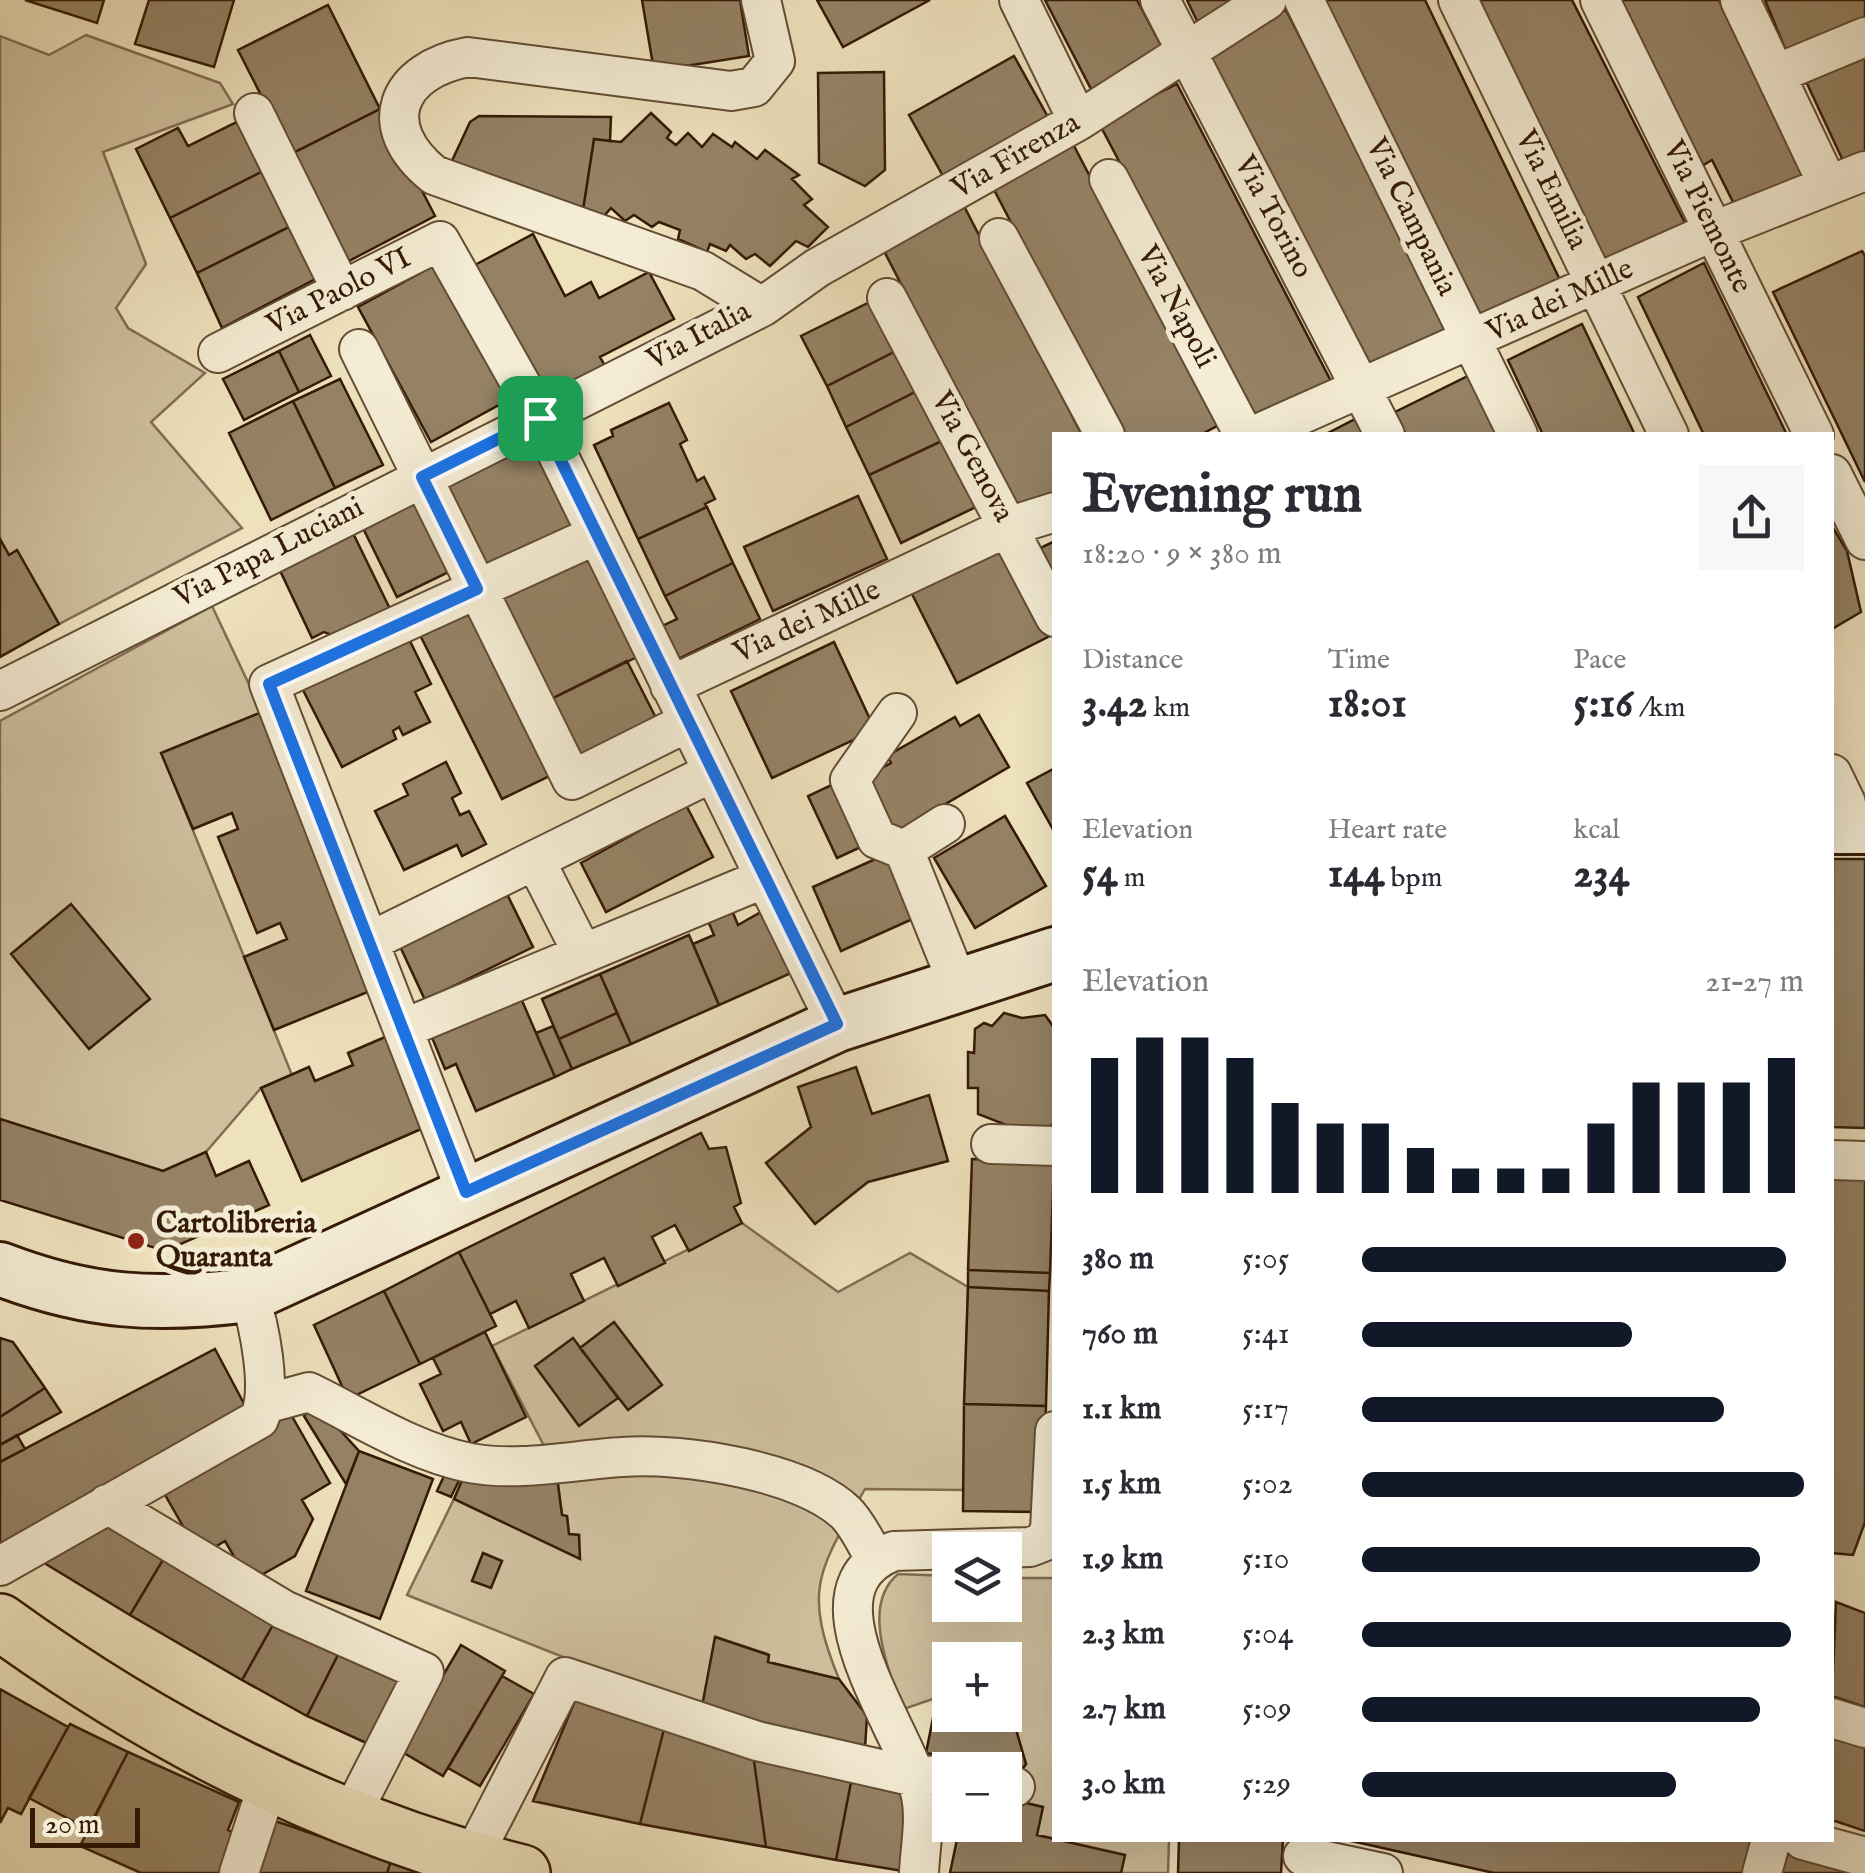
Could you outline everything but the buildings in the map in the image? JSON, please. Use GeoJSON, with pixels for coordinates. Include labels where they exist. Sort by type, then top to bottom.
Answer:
{"type":"FeatureCollection","features":[{"type":"Feature","properties":{"kind":"main road"},"geometry":{"type":"LineString","coordinates":[[0,1622],[75,1677],[268,1784],[350,1817],[508,1869]]}},
{"type":"Feature","properties":{"kind":"street","name":"Via Italia"},"geometry":{"type":"LineString","coordinates":[[761,0],[776,52],[772,69],[754,87],[731,90],[468,57],[449,60],[413,80],[405,90],[400,119],[410,152],[434,175],[704,271],[762,307]]}},
{"type":"Feature","properties":{"kind":"street"},"geometry":{"type":"LineString","coordinates":[[1019,0],[1078,120]]}},
{"type":"Feature","properties":{"kind":"street","name":"Via Torino"},"geometry":{"type":"LineString","coordinates":[[1160,0],[1384,432]]}},
{"type":"Feature","properties":{"kind":"street","name":"Via Firenza"},"geometry":{"type":"LineString","coordinates":[[762,307],[817,268],[1078,120],[1267,0]]}},
{"type":"Feature","properties":{"kind":"street","name":"Via Campania"},"geometry":{"type":"LineString","coordinates":[[1304,0],[1517,432]]}},
{"type":"Feature","properties":{"kind":"street","name":"Via Emilia"},"geometry":{"type":"LineString","coordinates":[[1458,0],[1668,432]]}},
{"type":"Feature","properties":{"kind":"street","name":"Via Piemonte"},"geometry":{"type":"LineString","coordinates":[[1600,0],[1813,432]]}},
{"type":"Feature","properties":{"kind":"street"},"geometry":{"type":"LineString","coordinates":[[1740,0],[1828,185]]}},
{"type":"Feature","properties":{"kind":"street"},"geometry":{"type":"LineString","coordinates":[[1776,74],[1865,37]]}},
{"type":"Feature","properties":{"kind":"street"},"geometry":{"type":"LineString","coordinates":[[254,113],[342,290]]}},
{"type":"Feature","properties":{"kind":"street","name":"Via dei Mille"},"geometry":{"type":"LineString","coordinates":[[1263,432],[1714,231],[1865,171]]}},
{"type":"Feature","properties":{"kind":"street","name":"Via Napoli"},"geometry":{"type":"LineString","coordinates":[[1109,180],[1242,432]]}},
{"type":"Feature","properties":{"kind":"street"},"geometry":{"type":"LineString","coordinates":[[999,238],[1103,432]]}},
{"type":"Feature","properties":{"kind":"street","name":"Via Paolo VI"},"geometry":{"type":"LineString","coordinates":[[218,353],[440,241],[540,418]]}},
{"type":"Feature","properties":{"kind":"street","name":"Via Genova"},"geometry":{"type":"LineString","coordinates":[[887,298],[1052,611]]}},
{"type":"Feature","properties":{"kind":"street","name":"Via Italia"},"geometry":{"type":"LineString","coordinates":[[540,418],[762,307]]}},
{"type":"Feature","properties":{"kind":"street"},"geometry":{"type":"LineString","coordinates":[[359,349],[572,780],[688,722]]}},
{"type":"Feature","properties":{"kind":"street"},"geometry":{"type":"LineString","coordinates":[[540,418],[837,1024]]}},
{"type":"Feature","properties":{"kind":"street","name":"Via Papa Luciani"},"geometry":{"type":"LineString","coordinates":[[0,692],[540,418]]}},
{"type":"Feature","properties":{"kind":"street"},"geometry":{"type":"LineString","coordinates":[[1834,478],[1865,540]]}},
{"type":"Feature","properties":{"kind":"street","name":"Via dei Mille"},"geometry":{"type":"LineString","coordinates":[[670,686],[1010,526],[1052,513]]}},
{"type":"Feature","properties":{"kind":"street"},"geometry":{"type":"LineString","coordinates":[[466,1192],[269,684],[596,535]]}},
{"type":"Feature","properties":{"kind":"street"},"geometry":{"type":"LineString","coordinates":[[896,713],[850,780],[876,839],[904,850],[958,984]]}},
{"type":"Feature","properties":{"kind":"street"},"geometry":{"type":"LineString","coordinates":[[369,942],[713,772]]}},
{"type":"Feature","properties":{"kind":"street"},"geometry":{"type":"LineString","coordinates":[[1834,778],[1846,803],[1848,827]]}},
{"type":"Feature","properties":{"kind":"street"},"geometry":{"type":"LineString","coordinates":[[904,850],[945,824]]}},
{"type":"Feature","properties":{"kind":"street"},"geometry":{"type":"LineString","coordinates":[[535,860],[582,954]]}},
{"type":"Feature","properties":{"kind":"street"},"geometry":{"type":"LineString","coordinates":[[403,1029],[765,878]]}},
{"type":"Feature","properties":{"kind":"street"},"geometry":{"type":"LineString","coordinates":[[0,1269],[113,1301],[177,1304],[249,1295],[837,1024],[1052,955]]}},
{"type":"Feature","properties":{"kind":"street"},"geometry":{"type":"LineString","coordinates":[[991,1144],[1052,1146]]}},
{"type":"Feature","properties":{"kind":"street"},"geometry":{"type":"LineString","coordinates":[[1834,1160],[1865,1160]]}},
{"type":"Feature","properties":{"kind":"street"},"geometry":{"type":"LineString","coordinates":[[0,1566],[253,1426],[265,1404],[259,1324],[249,1295]]}},
{"type":"Feature","properties":{"kind":"street"},"geometry":{"type":"LineString","coordinates":[[265,1404],[310,1392],[430,1450],[470,1462],[509,1466],[627,1456],[758,1469],[832,1502],[849,1516],[875,1558]]}},
{"type":"Feature","properties":{"kind":"street"},"geometry":{"type":"LineString","coordinates":[[932,1774],[860,1650],[852,1596],[860,1575],[875,1558],[894,1551],[1030,1547],[1043,1542],[1050,1530],[1052,1490]]}},
{"type":"Feature","properties":{"kind":"street"},"geometry":{"type":"LineString","coordinates":[[106,1504],[284,1610],[424,1672],[350,1817]]}},
{"type":"Feature","properties":{"kind":"street"},"geometry":{"type":"LineString","coordinates":[[508,1869],[564,1676],[758,1741],[932,1776]]}},
{"type":"Feature","properties":{"kind":"street"},"geometry":{"type":"LineString","coordinates":[[1834,1719],[1865,1728]]}},
{"type":"Feature","properties":{"kind":"street"},"geometry":{"type":"LineString","coordinates":[[918,1873],[922,1814],[932,1779]]}},
{"type":"Feature","properties":{"kind":"street"},"geometry":{"type":"LineString","coordinates":[[239,1873],[268,1784]]}},
{"type":"Feature","properties":{"kind":"street"},"geometry":{"type":"LineString","coordinates":[[1762,1873],[1770,1842]]}},
{"type":"Feature","properties":{"kind":"street"},"geometry":{"type":"LineString","coordinates":[[1811,1842],[1865,1857]]}},
{"type":"Feature","properties":{"kind":"street"},"geometry":{"type":"LineString","coordinates":[[1303,1856],[1383,1873]]}},
{"type":"Feature","properties":{"kind":"shaded area"},"geometry":{"type":"Polygon","coordinates":[[[86,35],[220,83],[233,104],[103,152],[146,264],[116,308],[128,328],[205,373],[151,422],[242,528],[59,624],[17,551],[9,555],[0,539],[0,36],[49,55],[86,35]]]}},
{"type":"Feature","properties":{"kind":"shaded area"},"geometry":{"type":"Polygon","coordinates":[[[212,606],[262,712],[162,754],[292,1075],[261,1088],[206,1152],[163,1171],[0,1119],[0,721],[212,606]]]}},
{"type":"Feature","properties":{"kind":"shaded area"},"geometry":{"type":"Polygon","coordinates":[[[742,1223],[838,1292],[910,1253],[968,1287],[963,1490],[865,1489],[836,1540],[821,1580],[821,1622],[839,1679],[768,1662],[768,1654],[716,1637],[701,1712],[407,1595],[454,1499],[579,1558],[579,1535],[569,1534],[567,1517],[562,1515],[556,1469],[492,1346],[742,1223]]]}},
{"type":"Feature","properties":{"kind":"shaded area"},"geometry":{"type":"Polygon","coordinates":[[[898,1574],[932,1575],[932,1622],[1022,1622],[1022,1578],[1052,1578],[1052,1838],[1037,1835],[1042,1807],[1022,1802],[1022,1769],[1026,1764],[1016,1732],[1022,1732],[1022,1642],[932,1642],[932,1699],[901,1710],[881,1639],[881,1603],[898,1574]]]}},
{"type":"Feature","properties":{"kind":"shaded area"},"geometry":{"type":"Polygon","coordinates":[[[1063,1842],[1169,1842],[1168,1873],[1121,1873],[1063,1842]]]}},
{"type":"Feature","properties":{"kind":"place","name":"Cartolibreria Quaranta"},"geometry":{"type":"Point","coordinates":[136,1241]}},
{"type":"Feature","properties":{"kind":"route"},"geometry":{"type":"LineString","coordinates":[[540,418],[837,1024],[466,1192],[269,684],[477,589],[422,477],[540,418]]}}]}
